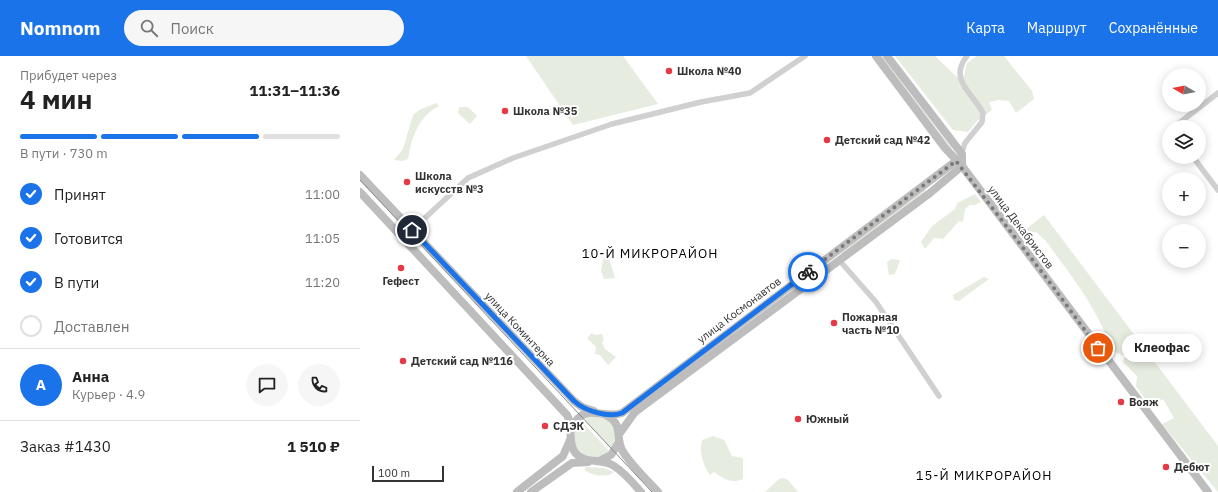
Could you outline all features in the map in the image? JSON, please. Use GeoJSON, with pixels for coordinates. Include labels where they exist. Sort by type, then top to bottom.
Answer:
{"type":"FeatureCollection","features":[{"type":"Feature","properties":{"kind":"street"},"geometry":{"type":"LineString","coordinates":[[412,230],[468,178],[513,158],[612,124],[701,102],[750,93],[805,56]]}},
{"type":"Feature","properties":{"kind":"street","name":"улица Декабристов"},"geometry":{"type":"LineString","coordinates":[[876,56],[1208,492]]}},
{"type":"Feature","properties":{"kind":"street"},"geometry":{"type":"LineString","coordinates":[[887,56],[962,154]]}},
{"type":"Feature","properties":{"kind":"street"},"geometry":{"type":"LineString","coordinates":[[959,164],[965,143],[982,122],[983,113],[979,105],[963,84],[959,75],[960,67],[967,56]]}},
{"type":"Feature","properties":{"kind":"street"},"geometry":{"type":"LineString","coordinates":[[1183,120],[1218,93]]}},
{"type":"Feature","properties":{"kind":"street","name":"улица Космонавтов"},"geometry":{"type":"LineString","coordinates":[[571,429],[577,420],[586,413],[602,413],[611,415],[622,413],[924,185],[959,164]]}},
{"type":"Feature","properties":{"kind":"street","name":"улица Космонавтов"},"geometry":{"type":"LineString","coordinates":[[620,433],[635,412],[930,193],[959,164]]}},
{"type":"Feature","properties":{"kind":"street"},"geometry":{"type":"LineString","coordinates":[[1198,164],[1218,190]]}},
{"type":"Feature","properties":{"kind":"street","name":"улица Коминтерна"},"geometry":{"type":"LineString","coordinates":[[360,175],[574,401],[582,407],[602,413],[614,420],[620,433]]}},
{"type":"Feature","properties":{"kind":"street"},"geometry":{"type":"LineString","coordinates":[[924,185],[930,193]]}},
{"type":"Feature","properties":{"kind":"street"},"geometry":{"type":"LineString","coordinates":[[360,192],[564,410],[569,418],[571,429],[570,439],[563,456],[517,492]]}},
{"type":"Feature","properties":{"kind":"street"},"geometry":{"type":"LineString","coordinates":[[839,260],[876,302],[939,396]]}},
{"type":"Feature","properties":{"kind":"street"},"geometry":{"type":"LineString","coordinates":[[697,355],[702,363]]}},
{"type":"Feature","properties":{"kind":"street"},"geometry":{"type":"LineString","coordinates":[[531,492],[572,463],[594,462],[610,457],[616,450],[620,433]]}},
{"type":"Feature","properties":{"kind":"street"},"geometry":{"type":"LineString","coordinates":[[570,439],[576,453],[584,459],[614,466],[641,492]]}},
{"type":"Feature","properties":{"kind":"street"},"geometry":{"type":"LineString","coordinates":[[619,442],[625,454],[658,492]]}},
{"type":"Feature","properties":{"kind":"shaded area"},"geometry":{"type":"Polygon","coordinates":[[[526,56],[623,56],[658,104],[573,125],[526,56]]]}},
{"type":"Feature","properties":{"kind":"shaded area"},"geometry":{"type":"Polygon","coordinates":[[[880,56],[882,56],[952,148],[950,150],[880,56]]]}},
{"type":"Feature","properties":{"kind":"shaded area"},"geometry":{"type":"Polygon","coordinates":[[[895,56],[935,56],[957,77],[964,76],[967,63],[977,56],[1004,56],[1032,91],[1034,99],[1016,113],[1009,101],[998,100],[989,102],[992,110],[977,121],[968,132],[953,130],[895,56]]]}},
{"type":"Feature","properties":{"kind":"shaded area"},"geometry":{"type":"Polygon","coordinates":[[[436,103],[439,106],[426,116],[417,128],[408,159],[402,161],[394,160],[403,149],[413,115],[419,110],[436,103]]]}},
{"type":"Feature","properties":{"kind":"shaded area"},"geometry":{"type":"Polygon","coordinates":[[[459,107],[468,107],[477,116],[470,124],[458,113],[459,107]]]}},
{"type":"Feature","properties":{"kind":"shaded area"},"geometry":{"type":"Polygon","coordinates":[[[924,189],[927,192],[843,255],[841,253],[924,189]]]}},
{"type":"Feature","properties":{"kind":"shaded area"},"geometry":{"type":"Polygon","coordinates":[[[975,194],[981,202],[975,205],[970,205],[965,209],[963,222],[959,221],[943,239],[934,238],[925,249],[921,242],[932,226],[955,209],[957,203],[975,194]]]}},
{"type":"Feature","properties":{"kind":"shaded area"},"geometry":{"type":"Polygon","coordinates":[[[1044,215],[1218,446],[1218,492],[1162,424],[1174,418],[1163,399],[1150,406],[1136,386],[1137,376],[1123,362],[1125,356],[1110,350],[1100,323],[1092,308],[1046,241],[1036,232],[1021,233],[1044,215]]]}},
{"type":"Feature","properties":{"kind":"shaded area"},"geometry":{"type":"Polygon","coordinates":[[[608,255],[615,278],[604,279],[601,271],[603,260],[608,255]]]}},
{"type":"Feature","properties":{"kind":"shaded area"},"geometry":{"type":"Polygon","coordinates":[[[891,259],[900,260],[895,274],[889,275],[887,263],[891,259]]]}},
{"type":"Feature","properties":{"kind":"shaded area"},"geometry":{"type":"Polygon","coordinates":[[[984,277],[989,279],[959,301],[954,300],[953,295],[984,277]]]}},
{"type":"Feature","properties":{"kind":"shaded area"},"geometry":{"type":"Polygon","coordinates":[[[592,333],[595,335],[602,334],[604,340],[602,343],[605,349],[616,357],[608,365],[600,355],[595,354],[596,347],[587,338],[592,333]]]}},
{"type":"Feature","properties":{"kind":"shaded area"},"geometry":{"type":"Polygon","coordinates":[[[586,416],[603,416],[613,427],[615,431],[615,439],[612,449],[583,418],[586,416]]]}},
{"type":"Feature","properties":{"kind":"shaded area"},"geometry":{"type":"Polygon","coordinates":[[[580,420],[610,452],[597,458],[583,455],[575,447],[573,433],[580,420]]]}},
{"type":"Feature","properties":{"kind":"shaded area"},"geometry":{"type":"Polygon","coordinates":[[[713,436],[724,440],[732,456],[743,458],[743,479],[731,481],[714,472],[710,475],[702,459],[701,445],[702,440],[713,436]]]}},
{"type":"Feature","properties":{"kind":"shaded area"},"geometry":{"type":"Polygon","coordinates":[[[585,467],[604,468],[614,472],[604,476],[595,475],[585,470],[585,467]]]}},
{"type":"Feature","properties":{"kind":"shaded area"},"geometry":{"type":"Polygon","coordinates":[[[783,478],[788,480],[798,492],[765,492],[779,479],[783,478]]]}},
{"type":"Feature","properties":{"kind":"tram line"},"geometry":{"type":"LineString","coordinates":[[360,180],[652,492]]}},
{"type":"Feature","properties":{"kind":"way so far"},"geometry":{"type":"LineString","coordinates":[[808,272],[956,161],[962,166],[1098,348]]}},
{"type":"Feature","properties":{"kind":"place","name":"Школа №40"},"geometry":{"type":"Point","coordinates":[669,71]}},
{"type":"Feature","properties":{"kind":"place","name":"Школа №35"},"geometry":{"type":"Point","coordinates":[505,111]}},
{"type":"Feature","properties":{"kind":"place","name":"Детский сад №42"},"geometry":{"type":"Point","coordinates":[827,140]}},
{"type":"Feature","properties":{"kind":"place","name":"Школа искусств №3"},"geometry":{"type":"Point","coordinates":[407,182]}},
{"type":"Feature","properties":{"kind":"place","name":"Гефест"},"geometry":{"type":"Point","coordinates":[401,268]}},
{"type":"Feature","properties":{"kind":"place","name":"Пожарная часть №10"},"geometry":{"type":"Point","coordinates":[834,323]}},
{"type":"Feature","properties":{"kind":"place","name":"Клеофас"},"geometry":{"type":"Point","coordinates":[1098,348]}},
{"type":"Feature","properties":{"kind":"place","name":"Детский сад №116"},"geometry":{"type":"Point","coordinates":[403,361]}},
{"type":"Feature","properties":{"kind":"place","name":"Вояж"},"geometry":{"type":"Point","coordinates":[1121,402]}},
{"type":"Feature","properties":{"kind":"place","name":"Южный"},"geometry":{"type":"Point","coordinates":[798,419]}},
{"type":"Feature","properties":{"kind":"place","name":"СДЭК"},"geometry":{"type":"Point","coordinates":[545,426]}},
{"type":"Feature","properties":{"kind":"place","name":"Дебют"},"geometry":{"type":"Point","coordinates":[1166,467]}},
{"type":"Feature","properties":{"kind":"district","name":"10-Й МИКРОРАЙОН"},"geometry":{"type":"Point","coordinates":[650,253]}},
{"type":"Feature","properties":{"kind":"district","name":"15-Й МИКРОРАЙОН"},"geometry":{"type":"Point","coordinates":[984,475]}},
{"type":"Feature","properties":{"kind":"route"},"geometry":{"type":"LineString","coordinates":[[412,230],[574,401],[584,408],[608,415],[622,413],[630,405],[808,272]]}}]}
